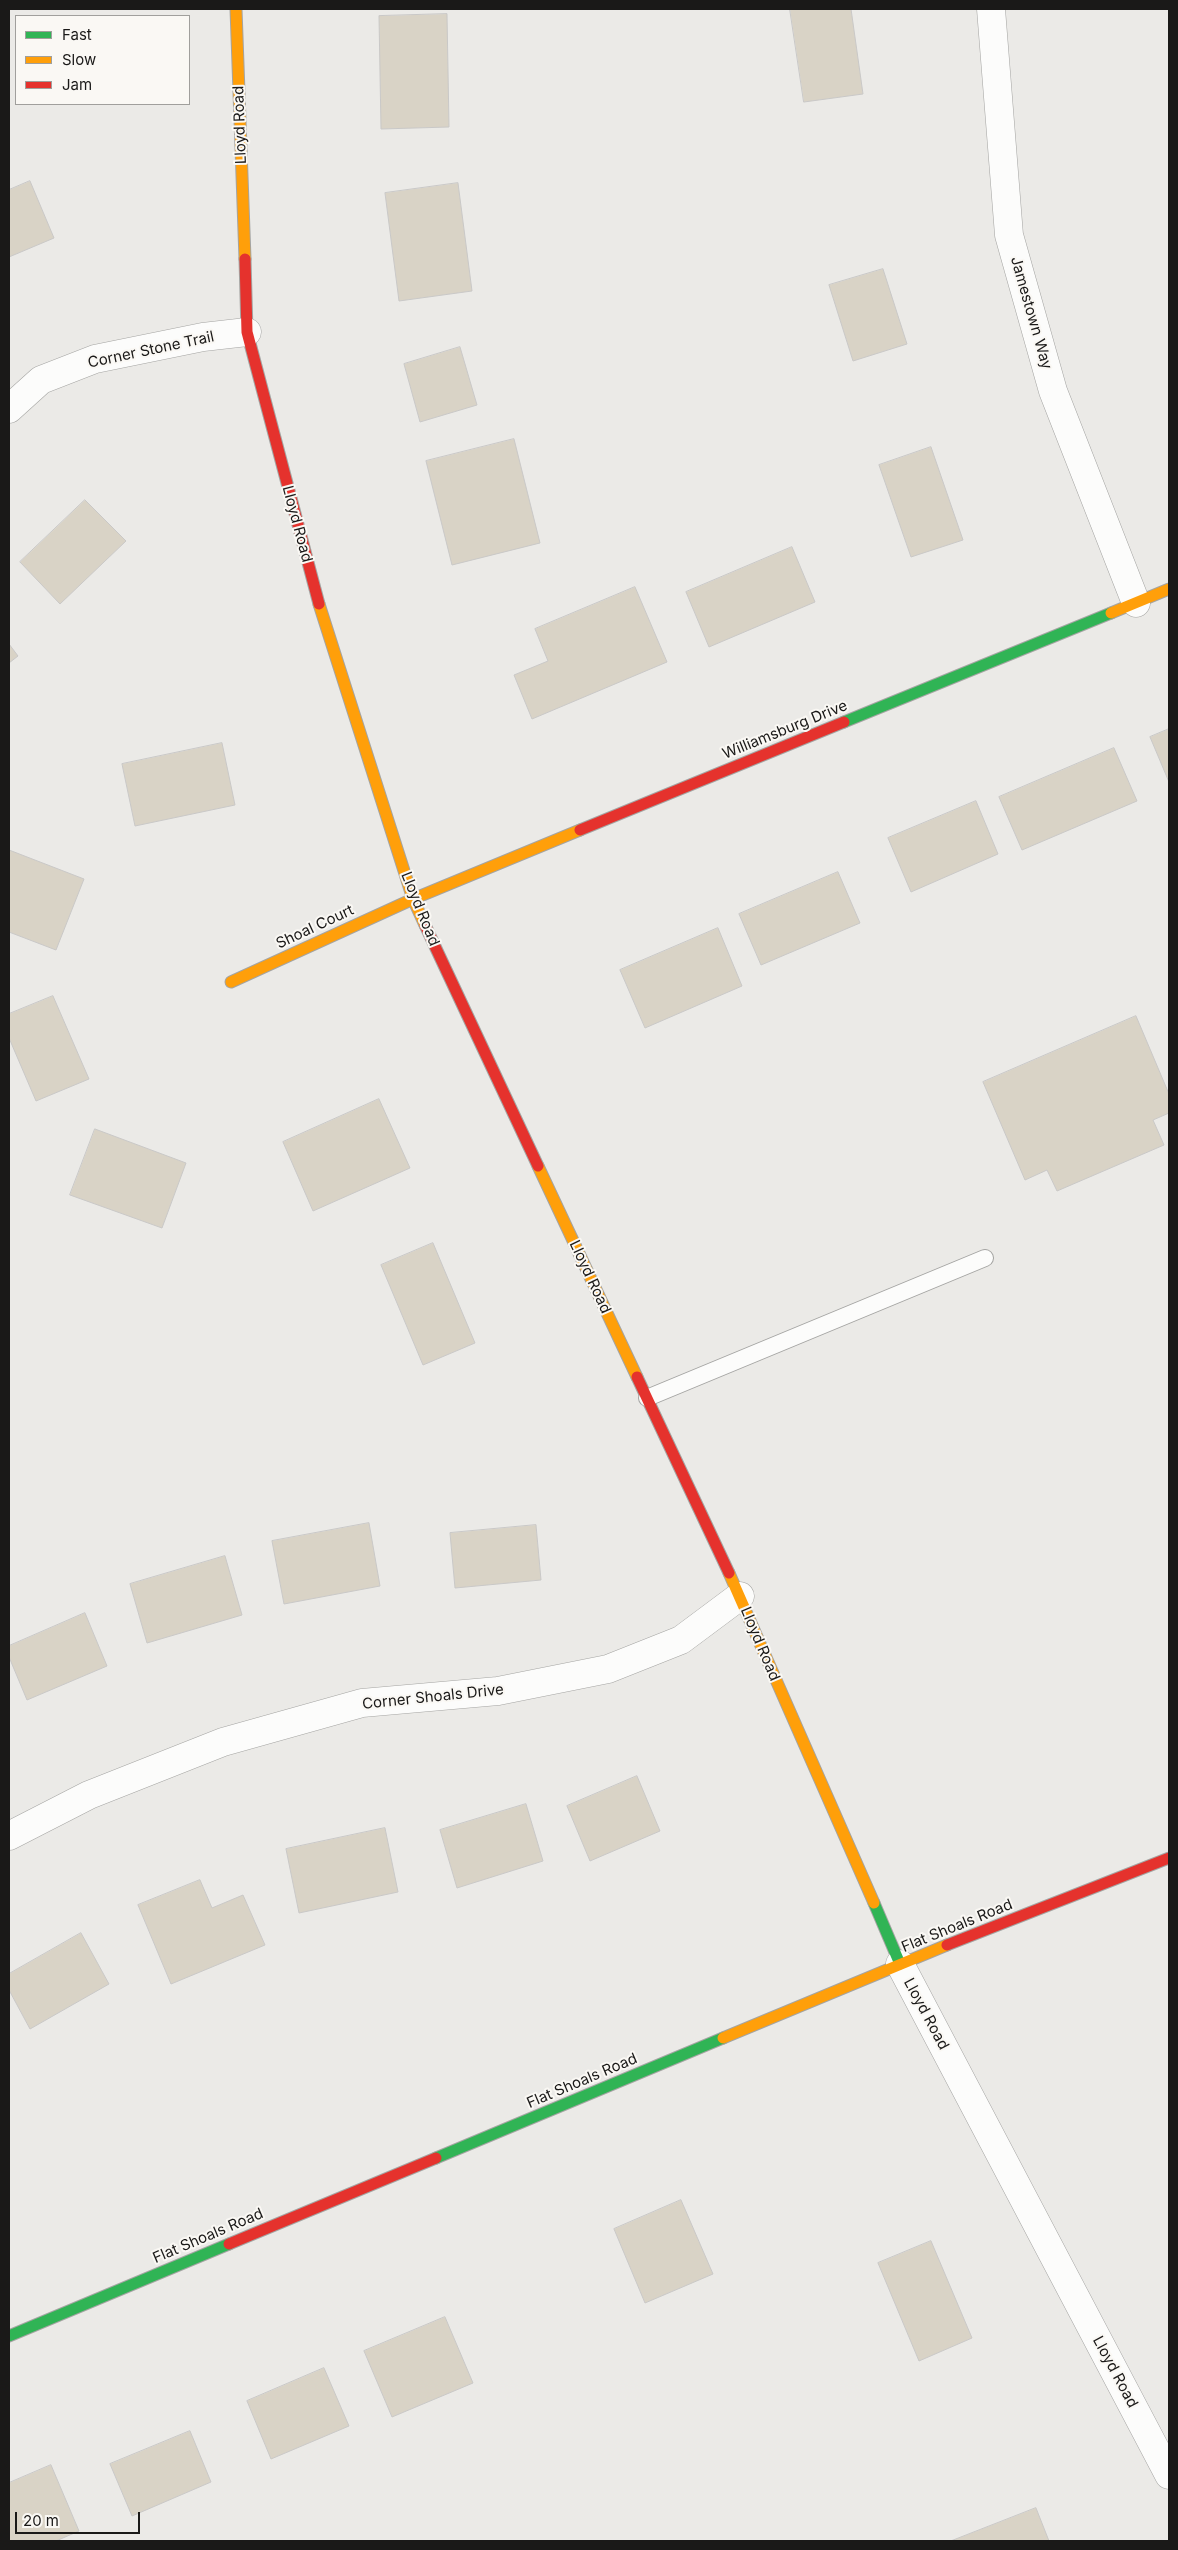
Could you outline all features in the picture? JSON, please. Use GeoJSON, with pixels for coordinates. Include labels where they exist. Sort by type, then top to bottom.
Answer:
{"type":"FeatureCollection","features":[{"type":"Feature","properties":{"kind":"street","name":"Lloyd Road"},"geometry":{"type":"LineString","coordinates":[[236,9],[247,332],[313,586],[413,899],[740,1596],[900,1964],[1169,2475]]}},
{"type":"Feature","properties":{"kind":"street","name":"Jamestown Way"},"geometry":{"type":"LineString","coordinates":[[992,9],[1009,235],[1053,391],[1136,603]]}},
{"type":"Feature","properties":{"kind":"street","name":"Corner Stone Trail"},"geometry":{"type":"LineString","coordinates":[[9,409],[41,380],[95,359],[203,337],[247,332]]}},
{"type":"Feature","properties":{"kind":"street","name":"Williamsburg Drive"},"geometry":{"type":"LineString","coordinates":[[413,899],[1169,589]]}},
{"type":"Feature","properties":{"kind":"street","name":"Shoal Court"},"geometry":{"type":"LineString","coordinates":[[231,982],[413,899]]}},
{"type":"Feature","properties":{"kind":"street","name":"Corner Shoals Drive"},"geometry":{"type":"LineString","coordinates":[[9,1836],[89,1794],[241,1736],[362,1703],[498,1691],[608,1669],[681,1640],[740,1596]]}},
{"type":"Feature","properties":{"kind":"street","name":"Flat Shoals Road"},"geometry":{"type":"LineString","coordinates":[[9,2336],[900,1964],[1169,1858]]}},
{"type":"Feature","properties":{"kind":"lane"},"geometry":{"type":"LineString","coordinates":[[646,1398],[986,1258]]}},
{"type":"Feature","properties":{"kind":"building"},"geometry":{"type":"Polygon","coordinates":[[[790,9],[851,9],[863,94],[804,102],[790,9]]]}},
{"type":"Feature","properties":{"kind":"building"},"geometry":{"type":"Polygon","coordinates":[[[447,14],[449,127],[381,129],[379,16],[447,14]]]}},
{"type":"Feature","properties":{"kind":"building"},"geometry":{"type":"Polygon","coordinates":[[[30,181],[54,238],[9,257],[9,190],[30,181]]]}},
{"type":"Feature","properties":{"kind":"building"},"geometry":{"type":"Polygon","coordinates":[[[458,183],[472,291],[399,301],[385,193],[458,183]]]}},
{"type":"Feature","properties":{"kind":"building"},"geometry":{"type":"Polygon","coordinates":[[[883,269],[907,344],[853,361],[829,285],[883,269]]]}},
{"type":"Feature","properties":{"kind":"building"},"geometry":{"type":"Polygon","coordinates":[[[460,347],[477,405],[420,422],[404,364],[460,347]]]}},
{"type":"Feature","properties":{"kind":"building"},"geometry":{"type":"Polygon","coordinates":[[[514,439],[540,543],[452,565],[426,461],[514,439]]]}},
{"type":"Feature","properties":{"kind":"building"},"geometry":{"type":"Polygon","coordinates":[[[931,447],[963,540],[911,557],[879,465],[931,447]]]}},
{"type":"Feature","properties":{"kind":"building"},"geometry":{"type":"Polygon","coordinates":[[[85,500],[126,541],[60,604],[20,562],[85,500]]]}},
{"type":"Feature","properties":{"kind":"building"},"geometry":{"type":"Polygon","coordinates":[[[792,547],[815,602],[709,647],[686,592],[792,547]]]}},
{"type":"Feature","properties":{"kind":"building"},"geometry":{"type":"Polygon","coordinates":[[[635,587],[667,662],[532,719],[514,675],[548,661],[535,629],[635,587]]]}},
{"type":"Feature","properties":{"kind":"building"},"geometry":{"type":"Polygon","coordinates":[[[9,644],[18,656],[9,663],[9,644]]]}},
{"type":"Feature","properties":{"kind":"building"},"geometry":{"type":"Polygon","coordinates":[[[1169,729],[1169,782],[1150,737],[1169,729]]]}},
{"type":"Feature","properties":{"kind":"building"},"geometry":{"type":"Polygon","coordinates":[[[222,743],[235,805],[135,826],[122,764],[222,743]]]}},
{"type":"Feature","properties":{"kind":"building"},"geometry":{"type":"Polygon","coordinates":[[[1114,748],[1137,801],[1022,850],[999,797],[1114,748]]]}},
{"type":"Feature","properties":{"kind":"building"},"geometry":{"type":"Polygon","coordinates":[[[976,801],[998,854],[911,892],[888,838],[976,801]]]}},
{"type":"Feature","properties":{"kind":"building"},"geometry":{"type":"Polygon","coordinates":[[[9,850],[84,879],[56,950],[9,932],[9,850]]]}},
{"type":"Feature","properties":{"kind":"building"},"geometry":{"type":"Polygon","coordinates":[[[838,872],[860,923],[761,965],[739,914],[838,872]]]}},
{"type":"Feature","properties":{"kind":"building"},"geometry":{"type":"Polygon","coordinates":[[[718,928],[742,986],[645,1028],[620,970],[718,928]]]}},
{"type":"Feature","properties":{"kind":"building"},"geometry":{"type":"Polygon","coordinates":[[[53,996],[89,1079],[36,1101],[9,1038],[9,1014],[53,996]]]}},
{"type":"Feature","properties":{"kind":"building"},"geometry":{"type":"Polygon","coordinates":[[[1136,1016],[1169,1094],[1169,1113],[1153,1120],[1164,1145],[1057,1191],[1047,1170],[1025,1180],[983,1082],[1136,1016]]]}},
{"type":"Feature","properties":{"kind":"building"},"geometry":{"type":"Polygon","coordinates":[[[379,1099],[410,1168],[313,1211],[283,1142],[379,1099]]]}},
{"type":"Feature","properties":{"kind":"building"},"geometry":{"type":"Polygon","coordinates":[[[95,1129],[186,1163],[162,1228],[70,1195],[95,1129]]]}},
{"type":"Feature","properties":{"kind":"building"},"geometry":{"type":"Polygon","coordinates":[[[433,1243],[475,1343],[423,1365],[381,1265],[433,1243]]]}},
{"type":"Feature","properties":{"kind":"building"},"geometry":{"type":"Polygon","coordinates":[[[369,1523],[380,1586],[284,1604],[272,1541],[369,1523]]]}},
{"type":"Feature","properties":{"kind":"building"},"geometry":{"type":"Polygon","coordinates":[[[536,1525],[541,1580],[455,1588],[450,1533],[536,1525]]]}},
{"type":"Feature","properties":{"kind":"building"},"geometry":{"type":"Polygon","coordinates":[[[225,1556],[242,1615],[147,1643],[130,1584],[225,1556]]]}},
{"type":"Feature","properties":{"kind":"building"},"geometry":{"type":"Polygon","coordinates":[[[85,1613],[107,1666],[27,1700],[9,1657],[9,1646],[85,1613]]]}},
{"type":"Feature","properties":{"kind":"building"},"geometry":{"type":"Polygon","coordinates":[[[637,1776],[660,1831],[590,1861],[567,1806],[637,1776]]]}},
{"type":"Feature","properties":{"kind":"building"},"geometry":{"type":"Polygon","coordinates":[[[526,1804],[543,1861],[457,1888],[440,1830],[526,1804]]]}},
{"type":"Feature","properties":{"kind":"building"},"geometry":{"type":"Polygon","coordinates":[[[385,1828],[398,1892],[299,1913],[286,1849],[385,1828]]]}},
{"type":"Feature","properties":{"kind":"building"},"geometry":{"type":"Polygon","coordinates":[[[200,1880],[212,1908],[243,1895],[265,1945],[171,1984],[138,1905],[200,1880]]]}},
{"type":"Feature","properties":{"kind":"building"},"geometry":{"type":"Polygon","coordinates":[[[81,1933],[109,1984],[30,2029],[9,1990],[9,1974],[81,1933]]]}},
{"type":"Feature","properties":{"kind":"building"},"geometry":{"type":"Polygon","coordinates":[[[681,2200],[713,2274],[645,2303],[614,2229],[681,2200]]]}},
{"type":"Feature","properties":{"kind":"building"},"geometry":{"type":"Polygon","coordinates":[[[931,2241],[972,2338],[919,2361],[878,2263],[931,2241]]]}},
{"type":"Feature","properties":{"kind":"building"},"geometry":{"type":"Polygon","coordinates":[[[445,2317],[473,2383],[392,2417],[364,2351],[445,2317]]]}},
{"type":"Feature","properties":{"kind":"building"},"geometry":{"type":"Polygon","coordinates":[[[324,2368],[349,2426],[271,2459],[247,2401],[324,2368]]]}},
{"type":"Feature","properties":{"kind":"building"},"geometry":{"type":"Polygon","coordinates":[[[190,2431],[211,2482],[132,2516],[110,2464],[190,2431]]]}},
{"type":"Feature","properties":{"kind":"building"},"geometry":{"type":"Polygon","coordinates":[[[51,2465],[79,2531],[56,2541],[9,2541],[9,2483],[51,2465]]]}},
{"type":"Feature","properties":{"kind":"building"},"geometry":{"type":"Polygon","coordinates":[[[1036,2508],[1049,2541],[951,2541],[1036,2508]]]}},
{"type":"Feature","properties":{"kind":"traffic: fast"},"geometry":{"type":"LineString","coordinates":[[844,722],[1111,613]]}},
{"type":"Feature","properties":{"kind":"traffic: fast"},"geometry":{"type":"LineString","coordinates":[[874,1903],[900,1964]]}},
{"type":"Feature","properties":{"kind":"traffic: fast"},"geometry":{"type":"LineString","coordinates":[[436,2158],[723,2038]]}},
{"type":"Feature","properties":{"kind":"traffic: fast"},"geometry":{"type":"LineString","coordinates":[[9,2336],[229,2244]]}},
{"type":"Feature","properties":{"kind":"traffic: slow"},"geometry":{"type":"LineString","coordinates":[[236,9],[245,259]]}},
{"type":"Feature","properties":{"kind":"traffic: slow"},"geometry":{"type":"LineString","coordinates":[[1111,613],[1169,589]]}},
{"type":"Feature","properties":{"kind":"traffic: slow"},"geometry":{"type":"LineString","coordinates":[[319,604],[413,899],[425,925]]}},
{"type":"Feature","properties":{"kind":"traffic: slow"},"geometry":{"type":"LineString","coordinates":[[231,982],[413,899],[580,830]]}},
{"type":"Feature","properties":{"kind":"traffic: slow"},"geometry":{"type":"LineString","coordinates":[[538,1166],[637,1377]]}},
{"type":"Feature","properties":{"kind":"traffic: slow"},"geometry":{"type":"LineString","coordinates":[[729,1573],[874,1903]]}},
{"type":"Feature","properties":{"kind":"traffic: slow"},"geometry":{"type":"LineString","coordinates":[[723,2038],[947,1945]]}},
{"type":"Feature","properties":{"kind":"traffic: jam"},"geometry":{"type":"LineString","coordinates":[[245,259],[247,332],[319,604]]}},
{"type":"Feature","properties":{"kind":"traffic: jam"},"geometry":{"type":"LineString","coordinates":[[580,830],[844,722]]}},
{"type":"Feature","properties":{"kind":"traffic: jam"},"geometry":{"type":"LineString","coordinates":[[425,925],[538,1166]]}},
{"type":"Feature","properties":{"kind":"traffic: jam"},"geometry":{"type":"LineString","coordinates":[[637,1377],[729,1573]]}},
{"type":"Feature","properties":{"kind":"traffic: jam"},"geometry":{"type":"LineString","coordinates":[[947,1945],[1169,1858]]}},
{"type":"Feature","properties":{"kind":"traffic: jam"},"geometry":{"type":"LineString","coordinates":[[229,2244],[436,2158]]}}]}
